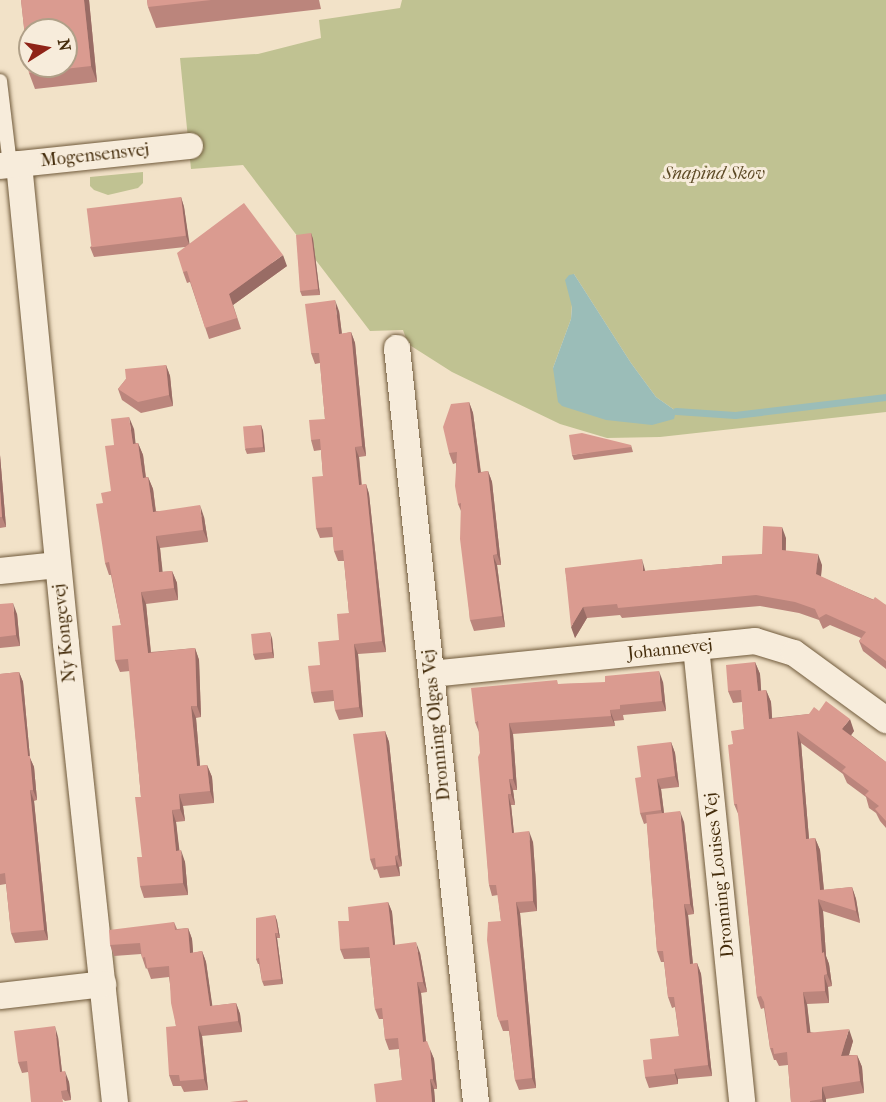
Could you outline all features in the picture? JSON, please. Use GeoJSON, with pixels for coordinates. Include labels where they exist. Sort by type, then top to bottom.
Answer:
{"type":"FeatureCollection","features":[{"type":"Feature","properties":{"kind":"street","name":"Mogensensvej"},"geometry":{"type":"LineString","coordinates":[[9,165],[190,146]]}},
{"type":"Feature","properties":{"kind":"street","name":"Ny Kongevej"},"geometry":{"type":"LineString","coordinates":[[9,165],[58,565],[115,1102]]}},
{"type":"Feature","properties":{"kind":"street","name":"Dronning Olgas Vej"},"geometry":{"type":"LineString","coordinates":[[397,348],[476,1102]]}},
{"type":"Feature","properties":{"kind":"street"},"geometry":{"type":"LineString","coordinates":[[0,571],[58,565]]}},
{"type":"Feature","properties":{"kind":"street","name":"Johannevej"},"geometry":{"type":"LineString","coordinates":[[431,674],[755,641],[794,653],[886,720]]}},
{"type":"Feature","properties":{"kind":"street","name":"Dronning Louises Vej"},"geometry":{"type":"LineString","coordinates":[[696,647],[742,1102]]}},
{"type":"Feature","properties":{"kind":"street"},"geometry":{"type":"LineString","coordinates":[[0,996],[103,984]]}},
{"type":"Feature","properties":{"kind":"lane"},"geometry":{"type":"LineString","coordinates":[[0,81],[9,165]]}},
{"type":"Feature","properties":{"kind":"green space","name":"Snapind Skov"},"geometry":{"type":"Polygon","coordinates":[[[402,0],[886,0],[886,412],[660,437],[607,438],[560,424],[452,372],[408,344],[403,330],[370,331],[243,165],[191,169],[180,58],[258,54],[321,38],[319,20],[400,8],[402,0]],[[574,274],[571,319],[553,368],[676,411],[656,397],[631,363],[574,274]]]}},
{"type":"Feature","properties":{"kind":"green space"},"geometry":{"type":"Polygon","coordinates":[[[143,172],[143,183],[138,188],[108,195],[90,186],[90,177],[143,172]]]}},
{"type":"Feature","properties":{"kind":"water"},"geometry":{"type":"Polygon","coordinates":[[[574,274],[631,363],[656,397],[676,411],[674,419],[652,425],[606,420],[562,406],[558,402],[553,368],[571,319],[572,307],[565,280],[569,275],[574,274]]]}},
{"type":"Feature","properties":{"kind":"building"},"geometry":{"type":"Polygon","coordinates":[[[21,0],[84,0],[91,66],[78,67],[78,18],[23,18],[21,0]]]}},
{"type":"Feature","properties":{"kind":"building"},"geometry":{"type":"Polygon","coordinates":[[[147,0],[211,0],[148,7],[147,0]]]}},
{"type":"Feature","properties":{"kind":"building"},"geometry":{"type":"Polygon","coordinates":[[[181,197],[186,236],[91,247],[87,209],[181,197]]]}},
{"type":"Feature","properties":{"kind":"building"},"geometry":{"type":"Polygon","coordinates":[[[244,203],[283,255],[229,294],[237,318],[205,328],[187,271],[183,272],[177,253],[244,203]]]}},
{"type":"Feature","properties":{"kind":"building"},"geometry":{"type":"Polygon","coordinates":[[[311,233],[318,289],[300,291],[296,235],[311,233]]]}},
{"type":"Feature","properties":{"kind":"building"},"geometry":{"type":"Polygon","coordinates":[[[335,300],[339,334],[351,332],[362,446],[355,447],[359,485],[366,484],[382,641],[354,644],[359,707],[335,710],[333,690],[311,692],[308,666],[320,665],[318,642],[339,640],[337,614],[349,613],[343,550],[334,551],[332,527],[316,528],[312,477],[323,476],[320,439],[311,440],[309,420],[325,419],[319,353],[311,353],[305,304],[335,300]]]}},
{"type":"Feature","properties":{"kind":"building"},"geometry":{"type":"Polygon","coordinates":[[[166,365],[169,395],[138,402],[118,389],[126,379],[125,369],[166,365]]]}},
{"type":"Feature","properties":{"kind":"building"},"geometry":{"type":"Polygon","coordinates":[[[469,402],[478,473],[488,471],[497,554],[493,555],[502,616],[470,620],[460,539],[461,503],[458,504],[455,486],[457,452],[449,453],[443,427],[451,404],[469,402]]]}},
{"type":"Feature","properties":{"kind":"building"},"geometry":{"type":"Polygon","coordinates":[[[129,417],[133,444],[138,443],[143,478],[148,477],[153,512],[200,505],[203,530],[156,536],[159,572],[172,571],[174,588],[141,592],[148,653],[195,648],[197,706],[191,706],[197,766],[207,765],[210,791],[179,794],[180,809],[172,810],[176,851],[181,850],[183,883],[140,886],[137,857],[142,857],[135,797],[141,797],[128,659],[115,660],[112,626],[121,625],[109,562],[105,563],[96,504],[103,503],[101,493],[111,491],[105,446],[114,445],[111,419],[129,417]]]}},
{"type":"Feature","properties":{"kind":"building"},"geometry":{"type":"Polygon","coordinates":[[[261,425],[263,447],[245,448],[243,427],[261,425]]]}},
{"type":"Feature","properties":{"kind":"building"},"geometry":{"type":"Polygon","coordinates":[[[582,433],[631,445],[631,447],[572,455],[569,435],[582,433]]]}},
{"type":"Feature","properties":{"kind":"building"},"geometry":{"type":"Polygon","coordinates":[[[0,489],[2,517],[0,517],[0,489]]]}},
{"type":"Feature","properties":{"kind":"building"},"geometry":{"type":"Polygon","coordinates":[[[763,526],[782,527],[782,550],[818,554],[816,574],[873,600],[875,597],[886,605],[886,661],[859,641],[866,632],[826,614],[819,618],[815,609],[795,602],[756,595],[618,608],[617,604],[583,607],[571,627],[565,568],[642,559],[643,571],[722,564],[722,556],[762,554],[763,526]]]}},
{"type":"Feature","properties":{"kind":"building"},"geometry":{"type":"Polygon","coordinates":[[[13,603],[16,635],[0,637],[0,604],[13,603]]]}},
{"type":"Feature","properties":{"kind":"building"},"geometry":{"type":"Polygon","coordinates":[[[270,632],[272,652],[253,654],[251,634],[270,632]]]}},
{"type":"Feature","properties":{"kind":"building"},"geometry":{"type":"Polygon","coordinates":[[[755,662],[758,691],[766,690],[769,719],[809,714],[814,707],[819,711],[826,701],[850,719],[842,729],[886,762],[886,821],[875,809],[879,806],[865,795],[869,791],[842,771],[846,767],[797,731],[806,839],[815,838],[820,890],[852,887],[856,911],[818,899],[822,953],[824,952],[827,974],[824,975],[825,991],[803,992],[807,1033],[849,1029],[841,1056],[857,1055],[860,1081],[822,1087],[822,1099],[810,1102],[791,1102],[787,1052],[774,1054],[773,1048],[770,1048],[764,1002],[761,996],[757,997],[737,804],[734,804],[728,745],[733,744],[731,731],[744,729],[741,690],[728,691],[726,665],[755,662]]]}},
{"type":"Feature","properties":{"kind":"building"},"geometry":{"type":"Polygon","coordinates":[[[659,671],[662,701],[620,705],[620,709],[610,710],[611,716],[509,723],[513,779],[509,779],[511,794],[508,794],[512,833],[529,831],[533,901],[516,902],[532,1078],[515,1080],[508,1020],[499,1021],[497,1015],[487,940],[488,922],[501,921],[496,885],[489,885],[478,757],[480,753],[478,721],[475,722],[471,688],[557,680],[558,684],[605,682],[605,676],[659,671]]]}},
{"type":"Feature","properties":{"kind":"building"},"geometry":{"type":"Polygon","coordinates":[[[19,672],[28,756],[30,756],[33,790],[30,790],[44,930],[11,933],[5,873],[0,874],[0,674],[19,672]]]}},
{"type":"Feature","properties":{"kind":"building"},"geometry":{"type":"Polygon","coordinates":[[[385,731],[398,855],[395,856],[396,865],[376,867],[375,858],[370,859],[353,734],[385,731]]]}},
{"type":"Feature","properties":{"kind":"building"},"geometry":{"type":"Polygon","coordinates":[[[671,742],[675,776],[657,779],[661,810],[640,813],[635,778],[641,777],[637,746],[671,742]]]}},
{"type":"Feature","properties":{"kind":"building"},"geometry":{"type":"Polygon","coordinates":[[[680,811],[690,904],[684,904],[690,964],[697,963],[708,1065],[674,1069],[675,1074],[645,1077],[643,1060],[652,1059],[650,1039],[679,1036],[674,997],[668,997],[663,951],[657,951],[646,815],[680,811]]]}},
{"type":"Feature","properties":{"kind":"building"},"geometry":{"type":"Polygon","coordinates":[[[388,902],[393,945],[416,942],[423,982],[417,982],[423,1042],[427,1041],[430,1049],[433,1079],[430,1079],[432,1102],[376,1102],[374,1084],[402,1080],[398,1038],[385,1039],[382,1008],[375,1009],[369,947],[340,949],[338,921],[349,921],[348,907],[388,902]]]}},
{"type":"Feature","properties":{"kind":"building"},"geometry":{"type":"Polygon","coordinates":[[[275,915],[281,979],[262,981],[259,958],[256,959],[256,918],[275,915]]]}},
{"type":"Feature","properties":{"kind":"building"},"geometry":{"type":"Polygon","coordinates":[[[174,922],[175,930],[188,928],[190,953],[202,951],[210,1006],[236,1003],[238,1021],[198,1026],[204,1079],[180,1081],[179,1075],[169,1075],[166,1027],[176,1026],[171,1003],[169,966],[147,968],[145,957],[142,958],[140,943],[110,945],[109,930],[174,922]]]}},
{"type":"Feature","properties":{"kind":"building"},"geometry":{"type":"Polygon","coordinates":[[[55,1026],[60,1072],[65,1071],[67,1090],[61,1091],[63,1102],[31,1102],[27,1061],[18,1062],[14,1031],[55,1026]]]}},
{"type":"Feature","properties":{"kind":"waterway"},"geometry":{"type":"LineString","coordinates":[[676,411],[735,415],[886,397]]}}]}
